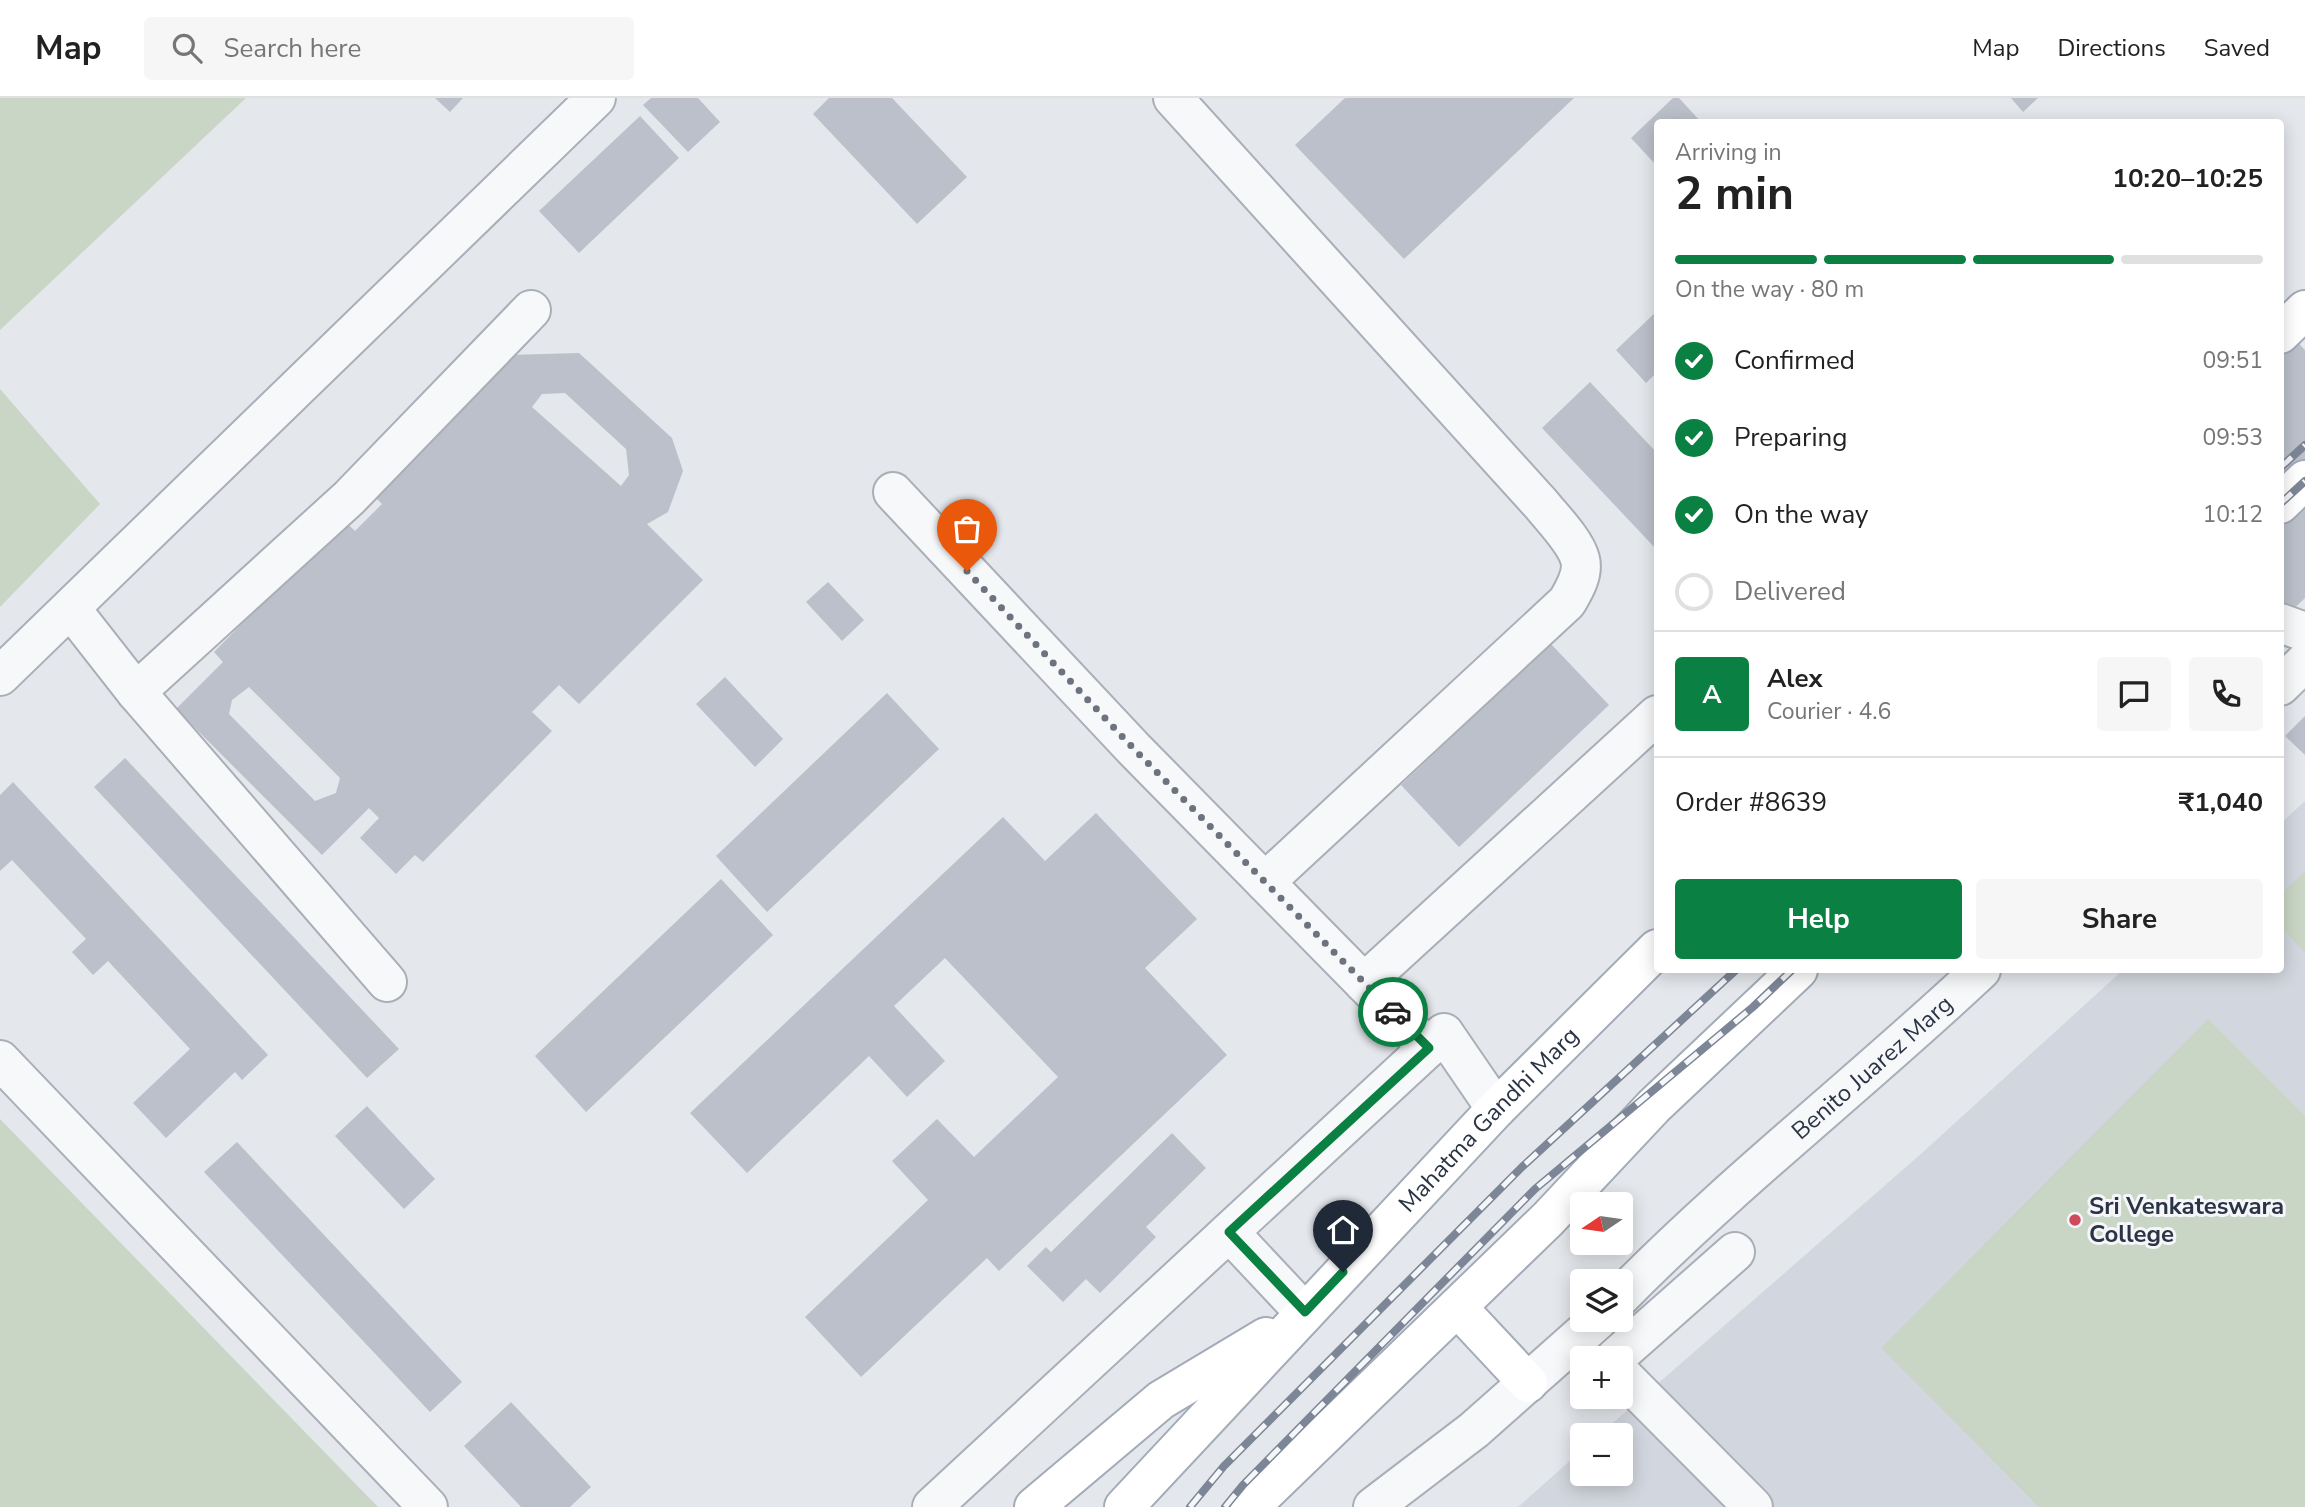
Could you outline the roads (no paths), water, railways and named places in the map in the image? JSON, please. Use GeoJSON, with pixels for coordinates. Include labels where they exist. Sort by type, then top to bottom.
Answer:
{"type":"FeatureCollection","features":[{"type":"Feature","properties":{"kind":"main road"},"geometry":{"type":"LineString","coordinates":[[2284,330],[2305,310]]}},
{"type":"Feature","properties":{"kind":"main road"},"geometry":{"type":"LineString","coordinates":[[2284,500],[2305,481]]}},
{"type":"Feature","properties":{"kind":"main road","name":"Mahatma Gandhi Marg"},"geometry":{"type":"LineString","coordinates":[[1124,1507],[1496,1109],[1654,952]]}},
{"type":"Feature","properties":{"kind":"main road"},"geometry":{"type":"LineString","coordinates":[[1250,1507],[1548,1219],[1654,1106],[1795,973]]}},
{"type":"Feature","properties":{"kind":"main road"},"geometry":{"type":"LineString","coordinates":[[1457,1307],[1528,1383]]}},
{"type":"Feature","properties":{"kind":"main road"},"geometry":{"type":"LineString","coordinates":[[1034,1507],[1161,1400],[1305,1312]]}},
{"type":"Feature","properties":{"kind":"street"},"geometry":{"type":"LineString","coordinates":[[0,676],[596,98]]}},
{"type":"Feature","properties":{"kind":"street"},"geometry":{"type":"LineString","coordinates":[[1173,98],[1541,504],[1563,531],[1581,561],[1577,585],[1567,601],[1265,882]]}},
{"type":"Feature","properties":{"kind":"street"},"geometry":{"type":"LineString","coordinates":[[136,692],[349,498],[531,310]]}},
{"type":"Feature","properties":{"kind":"street"},"geometry":{"type":"LineString","coordinates":[[893,492],[1134,749],[1429,1048]]}},
{"type":"Feature","properties":{"kind":"street"},"geometry":{"type":"LineString","coordinates":[[71,609],[136,692],[387,982]]}},
{"type":"Feature","properties":{"kind":"street"},"geometry":{"type":"LineString","coordinates":[[2284,624],[2305,632]]}},
{"type":"Feature","properties":{"kind":"street"},"geometry":{"type":"LineString","coordinates":[[2284,681],[2305,662]]}},
{"type":"Feature","properties":{"kind":"street"},"geometry":{"type":"LineString","coordinates":[[1364,983],[1654,718]]}},
{"type":"Feature","properties":{"kind":"street","name":"Benito Juarez Marg"},"geometry":{"type":"LineString","coordinates":[[1633,1285],[1978,973]]}},
{"type":"Feature","properties":{"kind":"street"},"geometry":{"type":"LineString","coordinates":[[932,1507],[1444,1033],[1496,1109]]}},
{"type":"Feature","properties":{"kind":"street"},"geometry":{"type":"LineString","coordinates":[[0,1060],[428,1507]]}},
{"type":"Feature","properties":{"kind":"street"},"geometry":{"type":"LineString","coordinates":[[1229,1232],[1305,1312]]}},
{"type":"Feature","properties":{"kind":"street"},"geometry":{"type":"LineString","coordinates":[[1629,1346],[1735,1252]]}},
{"type":"Feature","properties":{"kind":"street"},"geometry":{"type":"LineString","coordinates":[[1373,1507],[1474,1430],[1585,1332]]}},
{"type":"Feature","properties":{"kind":"street"},"geometry":{"type":"LineString","coordinates":[[1633,1386],[1753,1507]]}},
{"type":"Feature","properties":{"kind":"railway"},"geometry":{"type":"LineString","coordinates":[[2284,464],[2305,445]]}},
{"type":"Feature","properties":{"kind":"railway"},"geometry":{"type":"LineString","coordinates":[[2284,500],[2305,481]]}},
{"type":"Feature","properties":{"kind":"railway"},"geometry":{"type":"LineString","coordinates":[[1190,1507],[1224,1466],[1522,1167],[1733,973]]}},
{"type":"Feature","properties":{"kind":"railway"},"geometry":{"type":"LineString","coordinates":[[1225,1507],[1243,1485],[1535,1189],[1753,1007],[1789,973]]}},
{"type":"Feature","properties":{"kind":"place","name":"Sri Venkateswara College"},"geometry":{"type":"Point","coordinates":[2075,1220]}}]}
